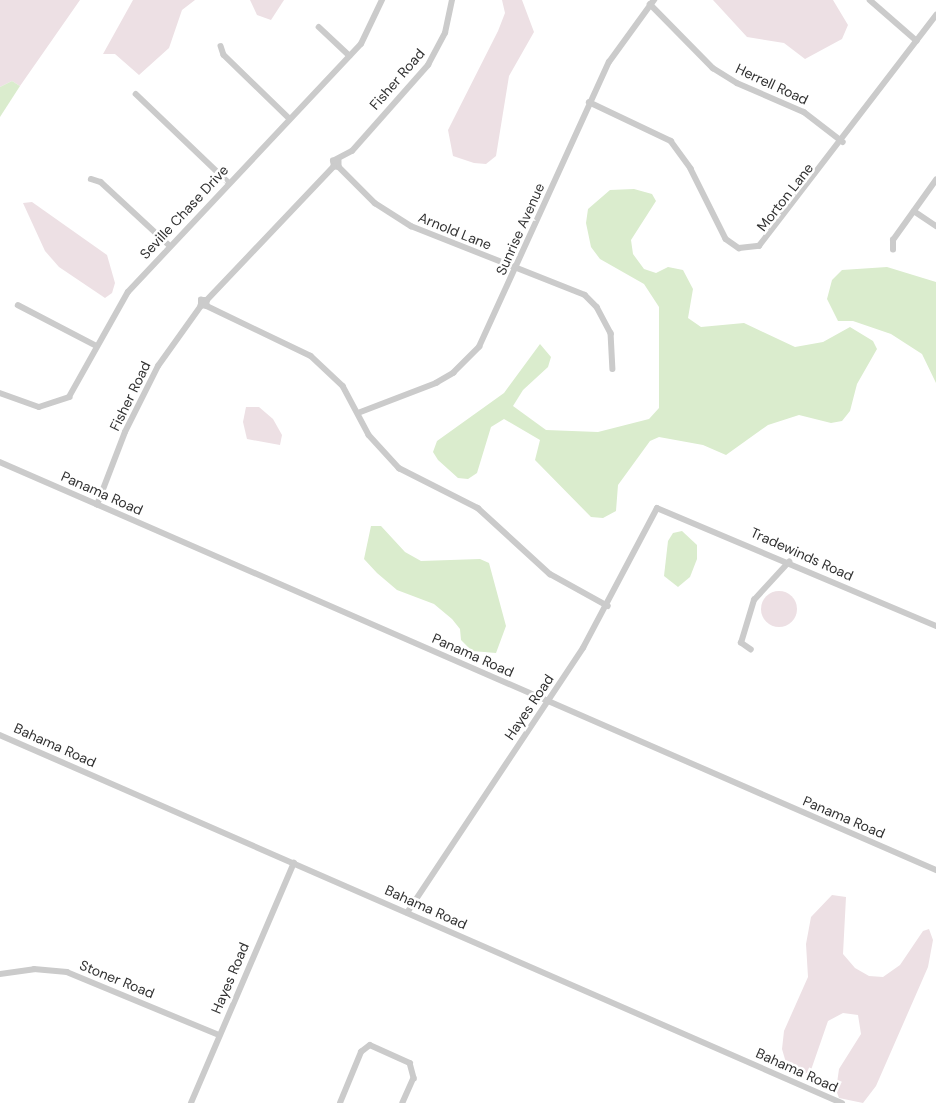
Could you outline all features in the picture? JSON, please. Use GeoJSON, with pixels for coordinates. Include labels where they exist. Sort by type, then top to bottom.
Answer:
{"type":"FeatureCollection","features":[{"type":"Feature","properties":{"kind":"street","name":"Seville Chase Drive"},"geometry":{"type":"LineString","coordinates":[[0,393],[39,407],[61,403],[75,388],[95,345],[128,292],[289,118],[350,56],[368,33],[382,0]]}},
{"type":"Feature","properties":{"kind":"street","name":"Fisher Road"},"geometry":{"type":"LineString","coordinates":[[97,505],[125,432],[158,366],[205,304],[337,165],[428,65],[445,33],[452,0]]}},
{"type":"Feature","properties":{"kind":"street"},"geometry":{"type":"LineString","coordinates":[[870,0],[917,41]]}},
{"type":"Feature","properties":{"kind":"street","name":"Sunrise Avenue"},"geometry":{"type":"LineString","coordinates":[[358,413],[436,383],[467,361],[488,332],[589,102],[617,48],[652,2]]}},
{"type":"Feature","properties":{"kind":"street","name":"Herrell Road"},"geometry":{"type":"LineString","coordinates":[[652,2],[713,68],[736,83],[804,112],[843,142]]}},
{"type":"Feature","properties":{"kind":"street","name":"Morton Lane"},"geometry":{"type":"LineString","coordinates":[[589,102],[671,140],[691,169],[726,240],[739,248],[766,242],[936,16]]}},
{"type":"Feature","properties":{"kind":"street"},"geometry":{"type":"LineString","coordinates":[[319,27],[350,56]]}},
{"type":"Feature","properties":{"kind":"street"},"geometry":{"type":"LineString","coordinates":[[221,46],[224,55],[289,118]]}},
{"type":"Feature","properties":{"kind":"street"},"geometry":{"type":"LineString","coordinates":[[136,94],[229,183]]}},
{"type":"Feature","properties":{"kind":"street","name":"Arnold Lane"},"geometry":{"type":"LineString","coordinates":[[337,165],[375,203],[410,226],[571,287],[598,307],[611,333],[613,368]]}},
{"type":"Feature","properties":{"kind":"street"},"geometry":{"type":"LineString","coordinates":[[91,178],[101,182],[170,246]]}},
{"type":"Feature","properties":{"kind":"street"},"geometry":{"type":"LineString","coordinates":[[893,250],[893,240],[936,180]]}},
{"type":"Feature","properties":{"kind":"street"},"geometry":{"type":"LineString","coordinates":[[914,211],[936,226]]}},
{"type":"Feature","properties":{"kind":"street"},"geometry":{"type":"LineString","coordinates":[[205,304],[310,356],[343,386],[369,435],[399,468],[478,508],[550,574],[608,606]]}},
{"type":"Feature","properties":{"kind":"street"},"geometry":{"type":"LineString","coordinates":[[18,305],[95,345]]}},
{"type":"Feature","properties":{"kind":"street","name":"Panama Road"},"geometry":{"type":"LineString","coordinates":[[0,462],[936,870]]}},
{"type":"Feature","properties":{"kind":"street","name":"Hayes Road"},"geometry":{"type":"LineString","coordinates":[[407,913],[608,606],[657,508]]}},
{"type":"Feature","properties":{"kind":"street","name":"Tradewinds Road"},"geometry":{"type":"LineString","coordinates":[[657,508],[789,562],[936,626]]}},
{"type":"Feature","properties":{"kind":"street"},"geometry":{"type":"LineString","coordinates":[[751,650],[741,643],[754,600],[789,562]]}},
{"type":"Feature","properties":{"kind":"street","name":"Bahama Road"},"geometry":{"type":"LineString","coordinates":[[0,735],[842,1103]]}},
{"type":"Feature","properties":{"kind":"street","name":"Hayes Road"},"geometry":{"type":"LineString","coordinates":[[191,1103],[294,863]]}},
{"type":"Feature","properties":{"kind":"street","name":"Stoner Road"},"geometry":{"type":"LineString","coordinates":[[0,974],[34,969],[67,972],[219,1035]]}},
{"type":"Feature","properties":{"kind":"street"},"geometry":{"type":"LineString","coordinates":[[340,1103],[361,1052],[370,1045],[410,1063],[414,1078],[403,1103]]}},
{"type":"Feature","properties":{"kind":"shaded area"},"geometry":{"type":"Polygon","coordinates":[[[0,0],[80,0],[20,86],[12,81],[0,87],[0,0]]]}},
{"type":"Feature","properties":{"kind":"shaded area"},"geometry":{"type":"Polygon","coordinates":[[[133,0],[195,0],[182,10],[169,48],[139,75],[115,54],[103,54],[133,0]]]}},
{"type":"Feature","properties":{"kind":"shaded area"},"geometry":{"type":"Polygon","coordinates":[[[250,0],[284,0],[271,20],[257,15],[250,0]]]}},
{"type":"Feature","properties":{"kind":"shaded area"},"geometry":{"type":"Polygon","coordinates":[[[502,0],[522,0],[534,32],[509,76],[496,156],[486,164],[474,163],[453,156],[448,130],[498,31],[505,13],[502,0]]]}},
{"type":"Feature","properties":{"kind":"shaded area"},"geometry":{"type":"Polygon","coordinates":[[[713,0],[833,0],[848,25],[842,39],[805,59],[784,43],[747,37],[713,0]]]}},
{"type":"Feature","properties":{"kind":"shaded area"},"geometry":{"type":"Polygon","coordinates":[[[12,81],[20,86],[0,117],[0,87],[12,81]]]}},
{"type":"Feature","properties":{"kind":"shaded area"},"geometry":{"type":"Polygon","coordinates":[[[634,189],[652,194],[656,201],[631,240],[633,254],[644,269],[656,273],[668,267],[683,270],[693,289],[688,318],[701,327],[744,323],[795,347],[823,342],[850,327],[873,341],[877,349],[857,384],[850,411],[842,421],[831,423],[799,415],[768,425],[726,455],[703,445],[659,437],[650,441],[618,485],[616,511],[603,518],[591,517],[535,460],[540,440],[504,419],[491,427],[477,473],[468,479],[458,478],[438,460],[433,452],[437,441],[504,393],[540,344],[551,357],[548,367],[523,390],[513,406],[546,430],[598,432],[649,419],[659,408],[659,307],[644,284],[600,259],[591,247],[586,223],[588,209],[610,190],[634,189]]]}},
{"type":"Feature","properties":{"kind":"shaded area"},"geometry":{"type":"Polygon","coordinates":[[[32,202],[107,255],[115,283],[112,293],[105,298],[59,267],[45,251],[23,203],[32,202]]]}},
{"type":"Feature","properties":{"kind":"shaded area"},"geometry":{"type":"Polygon","coordinates":[[[887,267],[936,282],[936,383],[922,354],[891,334],[853,321],[838,321],[827,299],[832,280],[842,270],[887,267]]]}},
{"type":"Feature","properties":{"kind":"shaded area"},"geometry":{"type":"Polygon","coordinates":[[[246,407],[259,407],[273,419],[282,435],[280,445],[247,439],[243,422],[246,407]]]}},
{"type":"Feature","properties":{"kind":"shaded area"},"geometry":{"type":"Polygon","coordinates":[[[371,526],[381,526],[405,552],[421,561],[480,559],[489,563],[506,626],[496,653],[472,651],[461,640],[460,629],[452,619],[434,604],[397,590],[377,573],[364,559],[371,526]]]}},
{"type":"Feature","properties":{"kind":"shaded area"},"geometry":{"type":"Polygon","coordinates":[[[682,531],[697,545],[697,559],[690,577],[678,587],[664,576],[668,541],[673,533],[682,531]]]}},
{"type":"Feature","properties":{"kind":"shaded area"},"geometry":{"type":"Polygon","coordinates":[[[779,591],[786,592],[792,596],[796,602],[796,616],[792,622],[786,626],[779,627],[772,626],[766,622],[762,616],[761,609],[762,602],[766,596],[772,592],[779,591]]]}},
{"type":"Feature","properties":{"kind":"shaded area"},"geometry":{"type":"Polygon","coordinates":[[[832,895],[846,897],[843,954],[855,968],[869,976],[883,977],[900,965],[923,931],[929,929],[933,940],[928,967],[876,1086],[863,1103],[839,1098],[836,1090],[839,1069],[861,1034],[858,1015],[843,1013],[828,1021],[811,1070],[799,1078],[789,1073],[782,1049],[784,1031],[808,977],[806,944],[811,917],[832,895]]]}}]}
